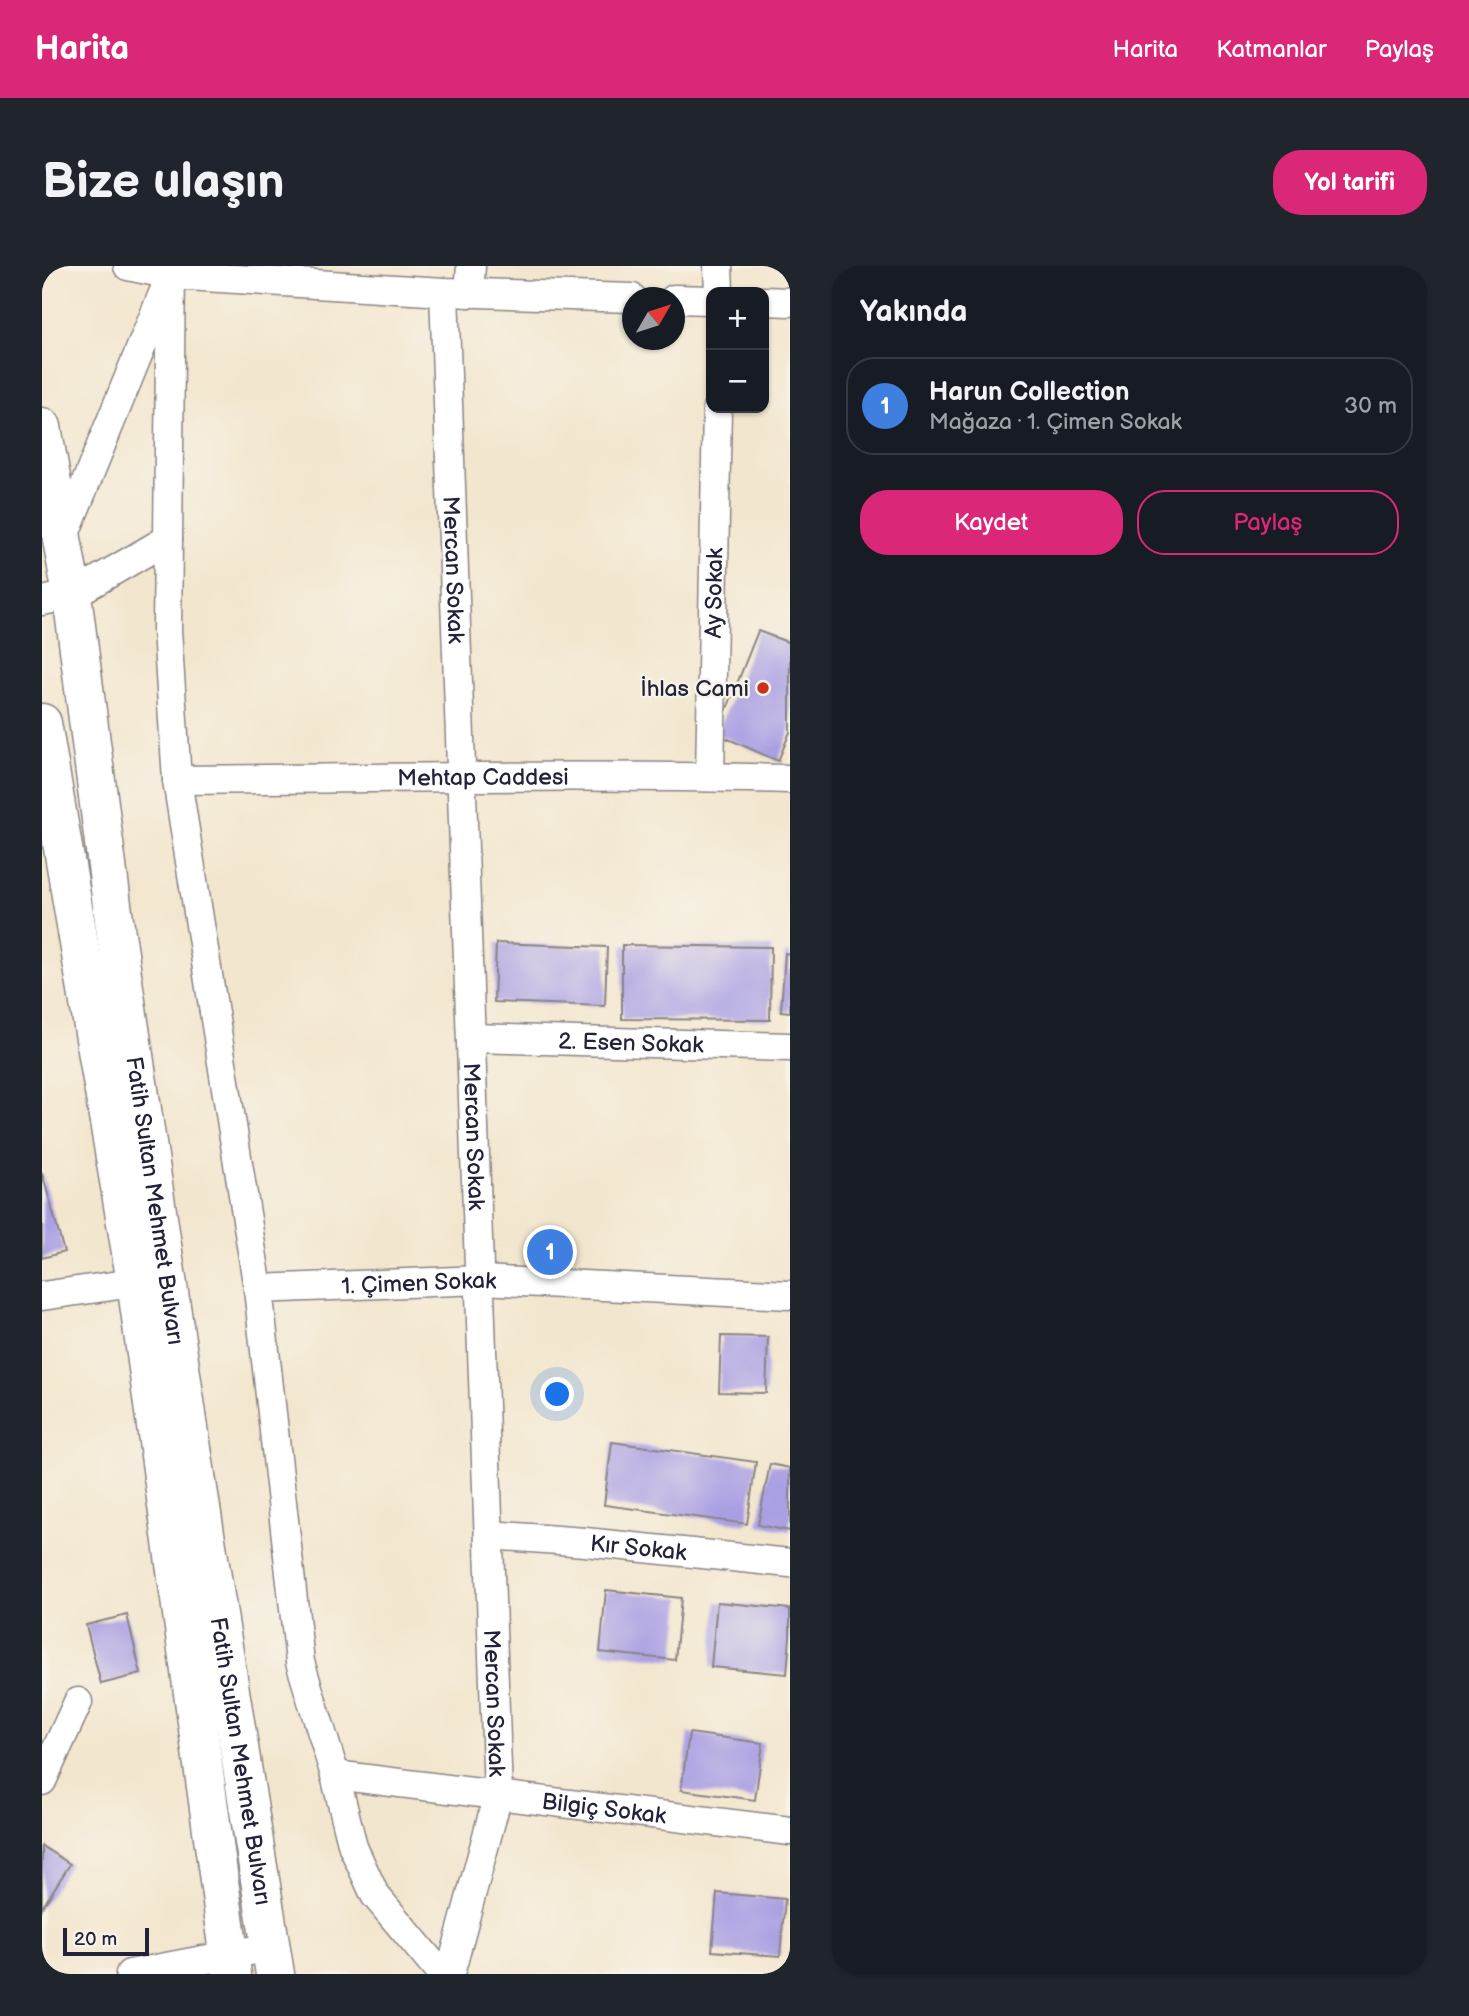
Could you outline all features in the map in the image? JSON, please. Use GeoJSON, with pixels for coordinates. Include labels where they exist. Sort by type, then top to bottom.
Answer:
{"type":"FeatureCollection","features":[{"type":"Feature","properties":{"kind":"main road","name":"Fatih Sultan Mehmet Bulvarı"},"geometry":{"type":"LineString","coordinates":[[42,427],[62,541],[57,598],[114,920],[230,1965]]}},
{"type":"Feature","properties":{"kind":"main road","name":"Fatih Sultan Mehmet Bulvarı"},"geometry":{"type":"LineString","coordinates":[[42,723],[152,1280],[201,1503],[273,1960]]}},
{"type":"Feature","properties":{"kind":"street"},"geometry":{"type":"LineString","coordinates":[[128,266],[461,283],[622,297]]}},
{"type":"Feature","properties":{"kind":"street"},"geometry":{"type":"LineString","coordinates":[[718,266],[719,287]]}},
{"type":"Feature","properties":{"kind":"street"},"geometry":{"type":"LineString","coordinates":[[171,270],[167,631],[177,779],[258,1289],[300,1662],[335,1775],[353,1847],[375,1895],[441,1974]]}},
{"type":"Feature","properties":{"kind":"street"},"geometry":{"type":"LineString","coordinates":[[62,541],[171,270]]}},
{"type":"Feature","properties":{"kind":"street","name":"Mercan Sokak"},"geometry":{"type":"LineString","coordinates":[[450,1974],[498,1795],[462,777],[461,283]]}},
{"type":"Feature","properties":{"kind":"street"},"geometry":{"type":"LineString","coordinates":[[685,299],[706,300]]}},
{"type":"Feature","properties":{"kind":"street"},"geometry":{"type":"LineString","coordinates":[[769,301],[790,302]]}},
{"type":"Feature","properties":{"kind":"street","name":"Ay Sokak"},"geometry":{"type":"LineString","coordinates":[[710,777],[717,413]]}},
{"type":"Feature","properties":{"kind":"street"},"geometry":{"type":"LineString","coordinates":[[57,598],[168,539]]}},
{"type":"Feature","properties":{"kind":"street","name":"Mehtap Caddesi"},"geometry":{"type":"LineString","coordinates":[[177,779],[790,779]]}},
{"type":"Feature","properties":{"kind":"street","name":"2. Esen Sokak"},"geometry":{"type":"LineString","coordinates":[[471,1038],[790,1047]]}},
{"type":"Feature","properties":{"kind":"street"},"geometry":{"type":"LineString","coordinates":[[42,1296],[152,1280]]}},
{"type":"Feature","properties":{"kind":"street","name":"1. Çimen Sokak"},"geometry":{"type":"LineString","coordinates":[[258,1289],[481,1280],[790,1295]]}},
{"type":"Feature","properties":{"kind":"street","name":"Kır Sokak"},"geometry":{"type":"LineString","coordinates":[[489,1535],[790,1563]]}},
{"type":"Feature","properties":{"kind":"street"},"geometry":{"type":"LineString","coordinates":[[42,1781],[78,1702]]}},
{"type":"Feature","properties":{"kind":"street","name":"Bilgiç Sokak"},"geometry":{"type":"LineString","coordinates":[[335,1775],[790,1830]]}},
{"type":"Feature","properties":{"kind":"street"},"geometry":{"type":"LineString","coordinates":[[130,1974],[273,1960]]}},
{"type":"Feature","properties":{"kind":"building","name":"İhlas Cami"},"geometry":{"type":"Polygon","coordinates":[[[758,631],[790,643],[790,732],[778,761],[717,734],[758,631]]]}},
{"type":"Feature","properties":{"kind":"building"},"geometry":{"type":"Polygon","coordinates":[[[496,943],[607,947],[605,1006],[494,1002],[496,943]]]}},
{"type":"Feature","properties":{"kind":"building"},"geometry":{"type":"Polygon","coordinates":[[[622,945],[771,947],[770,1020],[622,1019],[622,945]]]}},
{"type":"Feature","properties":{"kind":"building"},"geometry":{"type":"Polygon","coordinates":[[[785,953],[790,954],[790,1012],[781,1011],[785,953]]]}},
{"type":"Feature","properties":{"kind":"building"},"geometry":{"type":"Polygon","coordinates":[[[42,1173],[64,1252],[42,1258],[42,1173]]]}},
{"type":"Feature","properties":{"kind":"building"},"geometry":{"type":"Polygon","coordinates":[[[721,1336],[768,1337],[766,1393],[719,1392],[721,1336]]]}},
{"type":"Feature","properties":{"kind":"building"},"geometry":{"type":"Polygon","coordinates":[[[612,1442],[756,1462],[747,1524],[604,1505],[612,1442]]]}},
{"type":"Feature","properties":{"kind":"building"},"geometry":{"type":"Polygon","coordinates":[[[770,1464],[790,1468],[790,1531],[758,1525],[770,1464]]]}},
{"type":"Feature","properties":{"kind":"building"},"geometry":{"type":"Polygon","coordinates":[[[606,1590],[681,1598],[675,1660],[600,1652],[606,1590]]]}},
{"type":"Feature","properties":{"kind":"building"},"geometry":{"type":"Polygon","coordinates":[[[717,1602],[790,1609],[787,1674],[711,1667],[717,1602]]]}},
{"type":"Feature","properties":{"kind":"building"},"geometry":{"type":"Polygon","coordinates":[[[127,1615],[141,1674],[101,1684],[86,1625],[127,1615]]]}},
{"type":"Feature","properties":{"kind":"building"},"geometry":{"type":"Polygon","coordinates":[[[689,1733],[763,1743],[755,1800],[681,1790],[689,1733]]]}},
{"type":"Feature","properties":{"kind":"building"},"geometry":{"type":"Polygon","coordinates":[[[42,1846],[70,1864],[42,1908],[42,1846]]]}},
{"type":"Feature","properties":{"kind":"building"},"geometry":{"type":"Polygon","coordinates":[[[717,1893],[785,1899],[780,1956],[712,1951],[717,1893]]]}},
{"type":"Feature","properties":{"kind":"place","name":"İhlas Cami"},"geometry":{"type":"Point","coordinates":[763,688]}},
{"type":"Feature","properties":{"kind":"place","name":"Harun Collection"},"geometry":{"type":"Point","coordinates":[550,1252]}}]}
